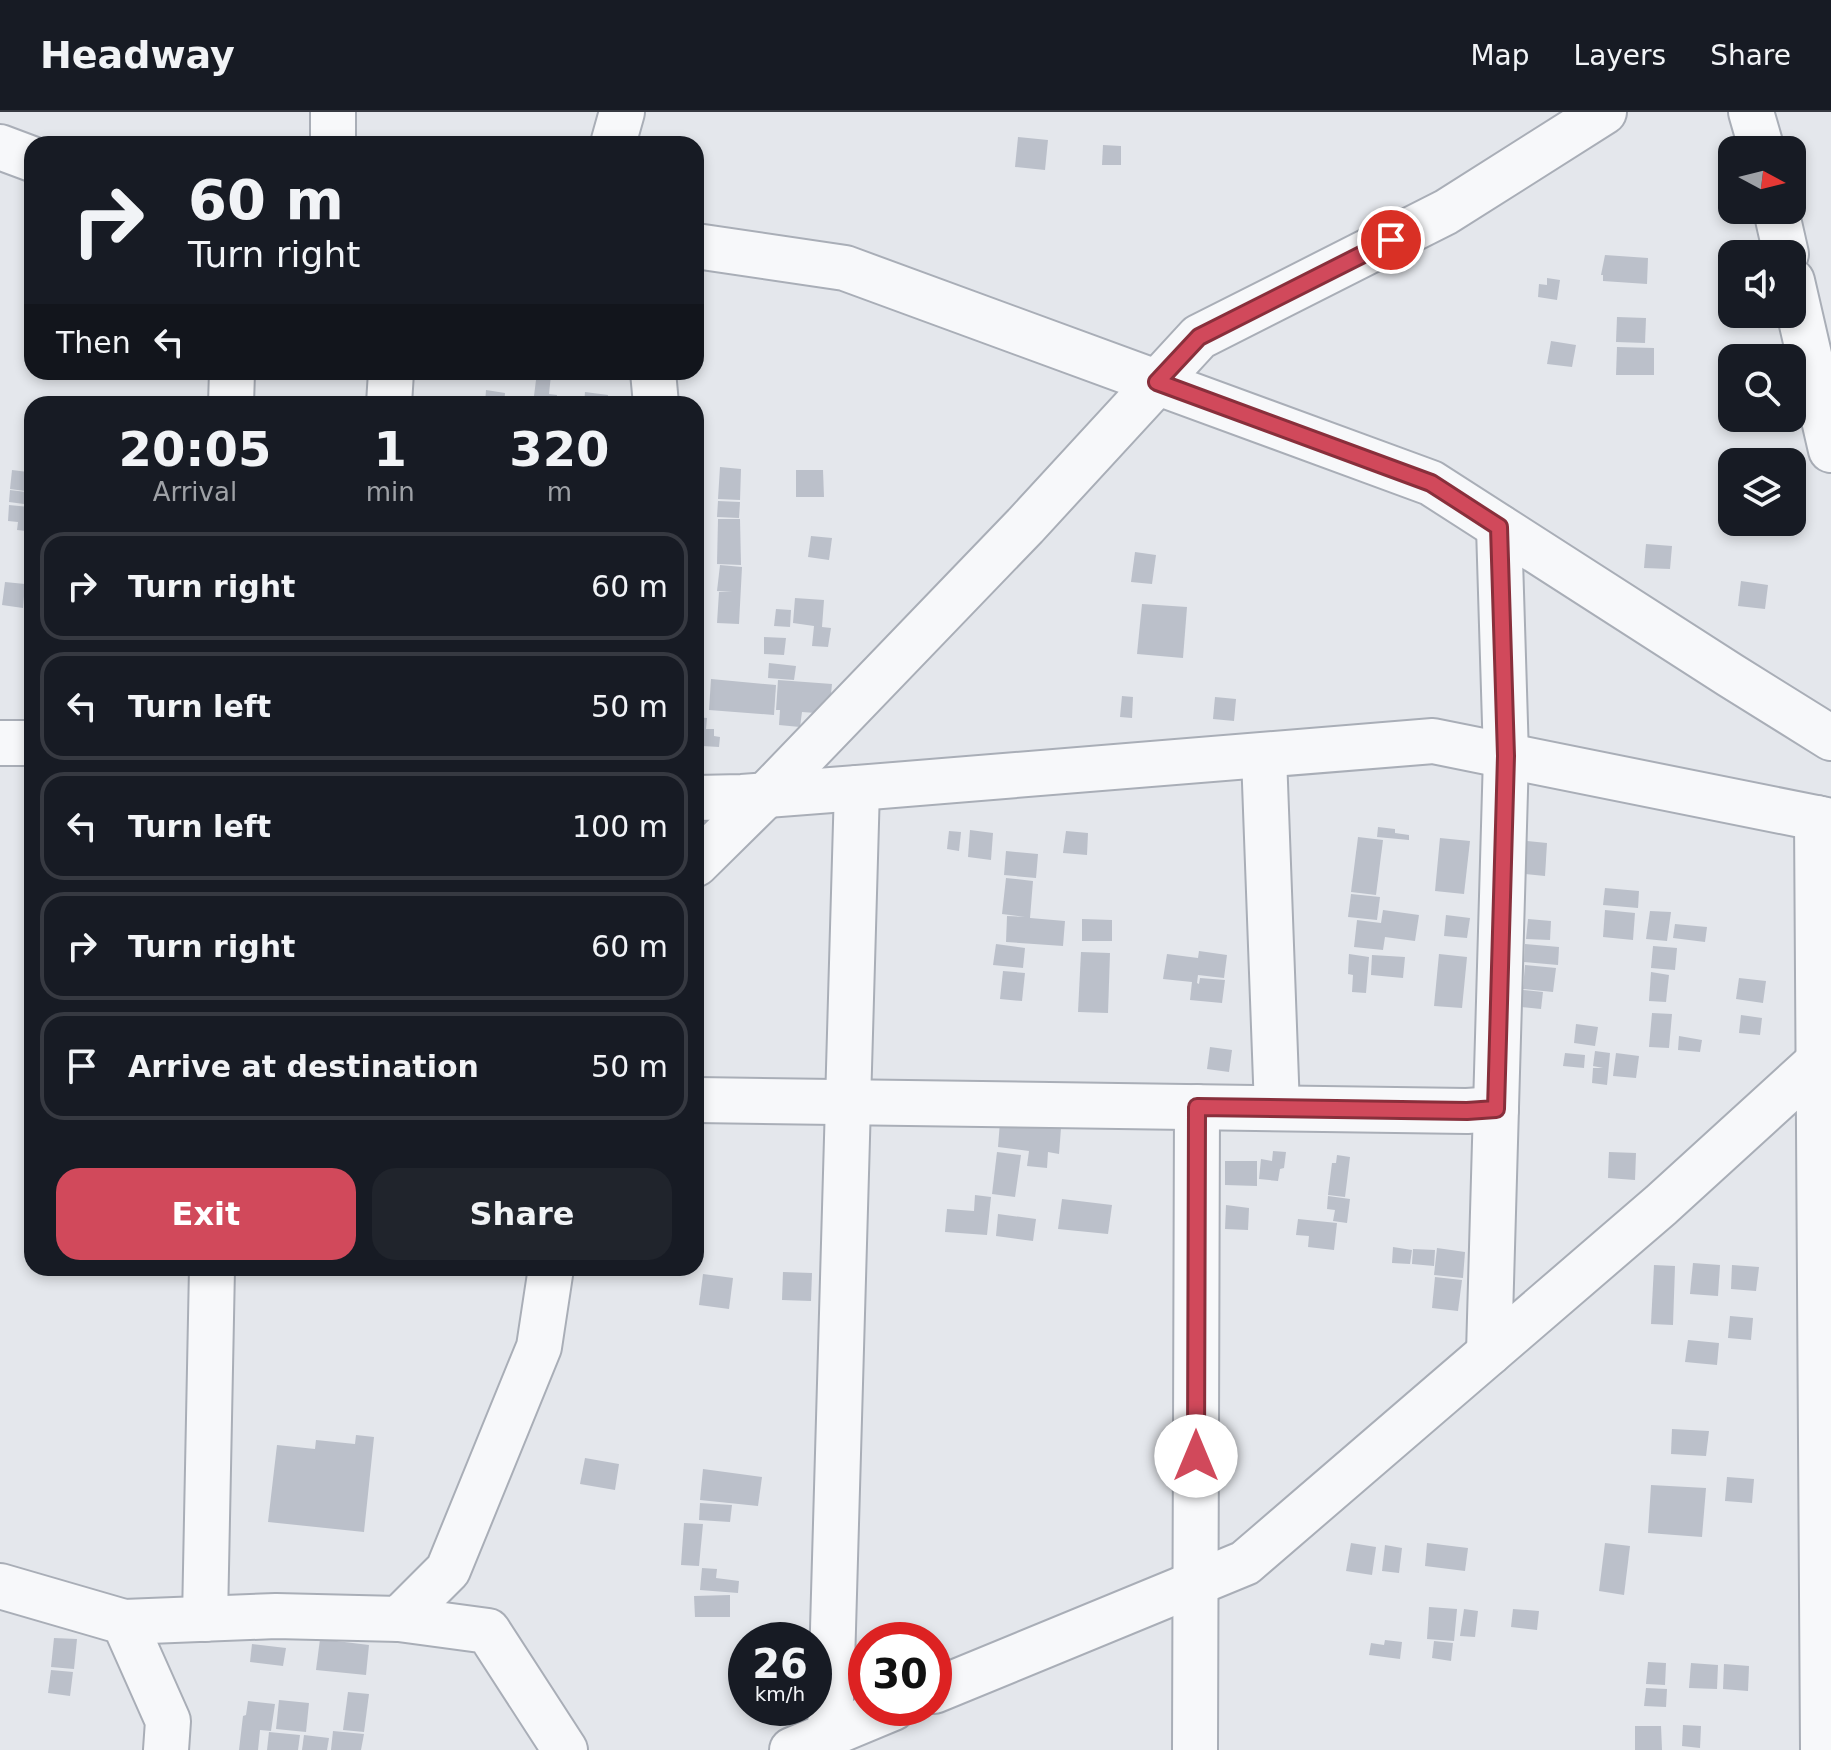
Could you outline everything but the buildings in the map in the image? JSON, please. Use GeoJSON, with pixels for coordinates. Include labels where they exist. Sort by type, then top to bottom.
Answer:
{"type":"FeatureCollection","features":[{"type":"Feature","properties":{"kind":"street"},"geometry":{"type":"LineString","coordinates":[[333,112],[333,136]]}},
{"type":"Feature","properties":{"kind":"street"},"geometry":{"type":"LineString","coordinates":[[615,136],[622,112]]}},
{"type":"Feature","properties":{"kind":"street"},"geometry":{"type":"LineString","coordinates":[[704,856],[1025,526],[1199,337],[1446,212],[1604,112]]}},
{"type":"Feature","properties":{"kind":"street"},"geometry":{"type":"LineString","coordinates":[[1751,112],[1758,136]]}},
{"type":"Feature","properties":{"kind":"street"},"geometry":{"type":"LineString","coordinates":[[0,147],[24,156]]}},
{"type":"Feature","properties":{"kind":"street"},"geometry":{"type":"LineString","coordinates":[[704,247],[845,268],[1431,483],[1831,738]]}},
{"type":"Feature","properties":{"kind":"street"},"geometry":{"type":"LineString","coordinates":[[1803,328],[1831,450]]}},
{"type":"Feature","properties":{"kind":"street"},"geometry":{"type":"LineString","coordinates":[[1489,1353],[1506,756],[1499,527]]}},
{"type":"Feature","properties":{"kind":"street"},"geometry":{"type":"LineString","coordinates":[[704,798],[1433,741],[1824,820],[1823,1750]]}},
{"type":"Feature","properties":{"kind":"street"},"geometry":{"type":"LineString","coordinates":[[0,743],[24,743]]}},
{"type":"Feature","properties":{"kind":"street"},"geometry":{"type":"LineString","coordinates":[[1264,756],[1277,1108]]}},
{"type":"Feature","properties":{"kind":"street"},"geometry":{"type":"LineString","coordinates":[[850,1726],[811,1742],[848,1102],[857,788]]}},
{"type":"Feature","properties":{"kind":"street"},"geometry":{"type":"LineString","coordinates":[[952,1684],[1245,1563],[1661,1205],[1825,1055]]}},
{"type":"Feature","properties":{"kind":"street"},"geometry":{"type":"LineString","coordinates":[[704,1100],[1496,1109]]}},
{"type":"Feature","properties":{"kind":"street"},"geometry":{"type":"LineString","coordinates":[[1195,1750],[1197,1107]]}},
{"type":"Feature","properties":{"kind":"street"},"geometry":{"type":"LineString","coordinates":[[205,1619],[212,1276]]}},
{"type":"Feature","properties":{"kind":"street"},"geometry":{"type":"LineString","coordinates":[[399,1619],[448,1570],[539,1347],[550,1276]]}},
{"type":"Feature","properties":{"kind":"street"},"geometry":{"type":"LineString","coordinates":[[0,1586],[124,1622],[276,1616],[399,1619],[488,1631],[565,1750]]}},
{"type":"Feature","properties":{"kind":"street"},"geometry":{"type":"LineString","coordinates":[[124,1622],[168,1721],[166,1750]]}},
{"type":"Feature","properties":{"kind":"route"},"geometry":{"type":"LineString","coordinates":[[1196,1456],[1197,1107],[1496,1109],[1506,756],[1499,527],[1431,483],[1157,382],[1199,337],[1391,240]]}}]}
